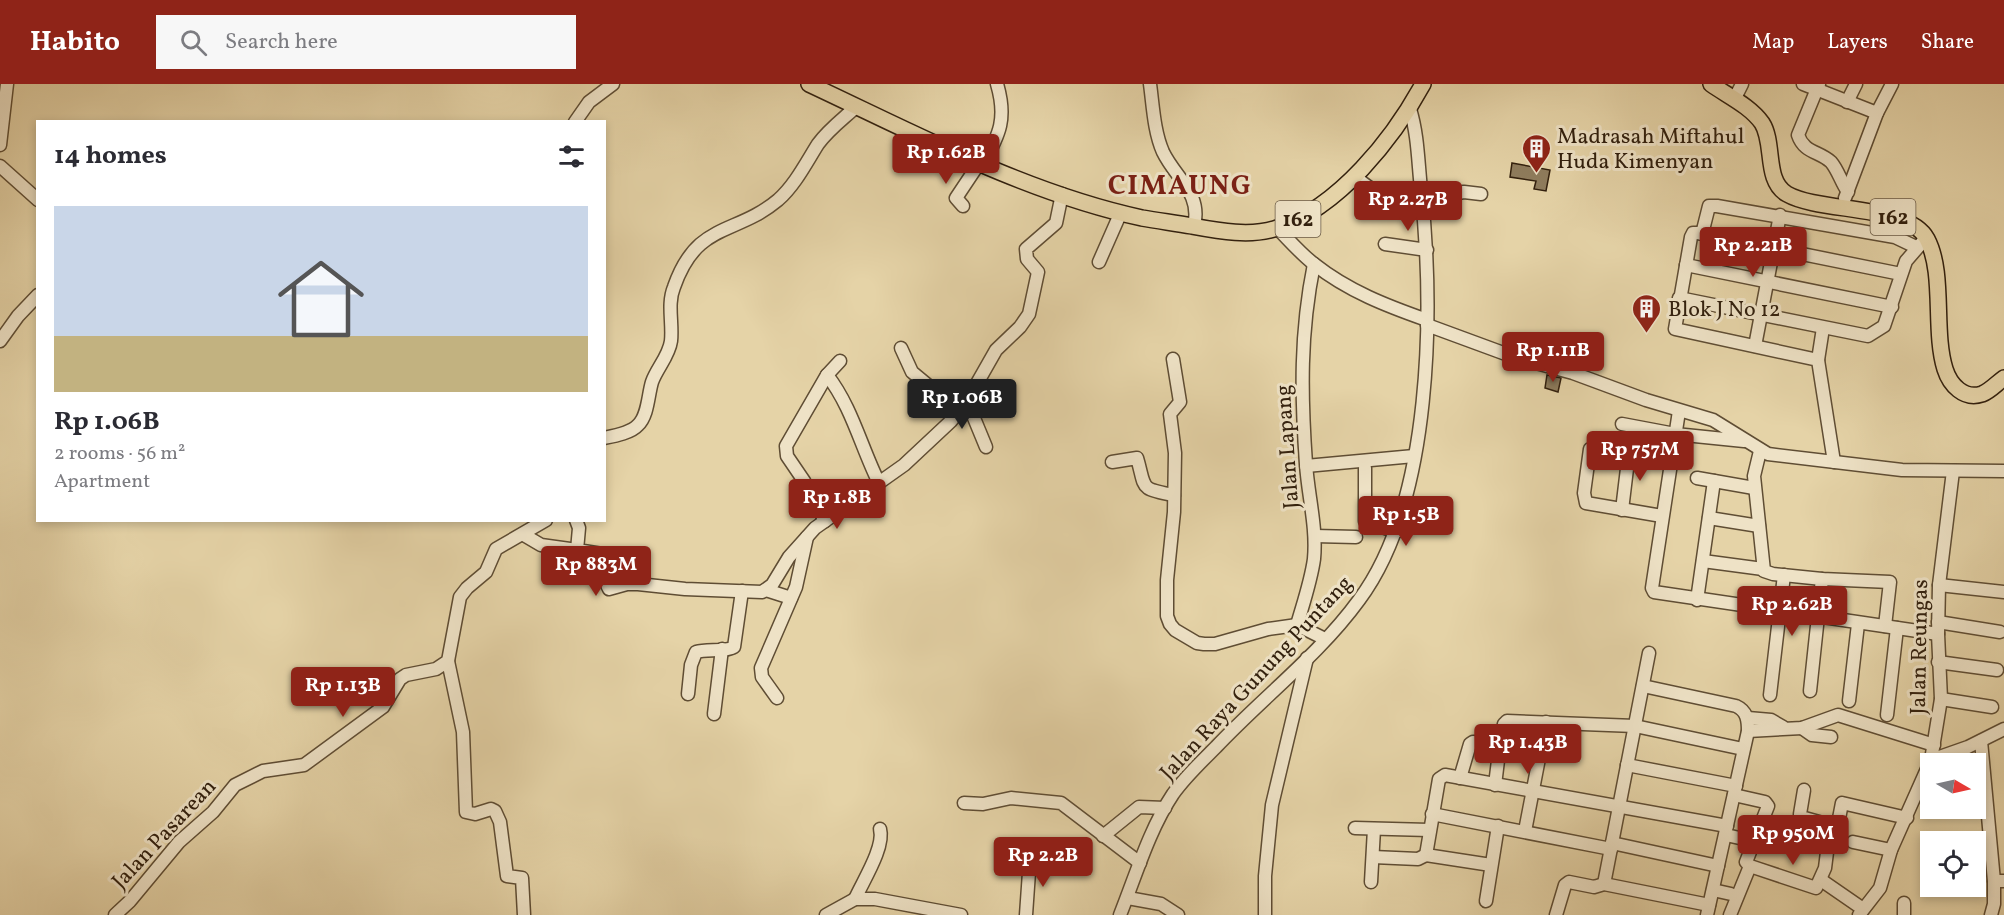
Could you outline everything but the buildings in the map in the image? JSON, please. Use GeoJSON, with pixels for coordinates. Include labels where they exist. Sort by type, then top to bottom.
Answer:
{"type":"FeatureCollection","features":[{"type":"Feature","properties":{"kind":"main road","name":"162"},"geometry":{"type":"LineString","coordinates":[[809,84],[829,88],[857,106],[982,163],[1062,194],[1142,218],[1246,232],[1277,228],[1307,215],[1324,204],[1355,176],[1410,109],[1424,84]]}},
{"type":"Feature","properties":{"kind":"main road","name":"162"},"geometry":{"type":"LineString","coordinates":[[1711,84],[1753,113],[1762,124],[1768,138],[1774,173],[1781,190],[1794,198],[1812,203],[1900,219],[1912,224],[1921,243],[1933,257],[1943,359],[1951,382],[1964,394],[1972,395],[1981,394],[2004,378]]}},
{"type":"Feature","properties":{"kind":"street"},"geometry":{"type":"LineString","coordinates":[[0,145],[7,84]]}},
{"type":"Feature","properties":{"kind":"street"},"geometry":{"type":"LineString","coordinates":[[576,120],[589,102],[613,84]]}},
{"type":"Feature","properties":{"kind":"street"},"geometry":{"type":"LineString","coordinates":[[963,206],[956,198],[982,163],[1001,128],[1001,99],[998,84]]}},
{"type":"Feature","properties":{"kind":"street"},"geometry":{"type":"LineString","coordinates":[[1150,84],[1155,125],[1162,149],[1193,196],[1196,207],[1194,226]]}},
{"type":"Feature","properties":{"kind":"street"},"geometry":{"type":"LineString","coordinates":[[1734,100],[1742,84]]}},
{"type":"Feature","properties":{"kind":"street"},"geometry":{"type":"LineString","coordinates":[[1803,84],[1818,87],[1847,102],[1877,113]]}},
{"type":"Feature","properties":{"kind":"street"},"geometry":{"type":"LineString","coordinates":[[1847,102],[1856,84]]}},
{"type":"Feature","properties":{"kind":"street"},"geometry":{"type":"LineString","coordinates":[[1842,207],[1877,113],[1892,84]]}},
{"type":"Feature","properties":{"kind":"street"},"geometry":{"type":"LineString","coordinates":[[1818,87],[1798,135],[1801,144],[1808,150],[1831,163],[1848,192]]}},
{"type":"Feature","properties":{"kind":"street"},"geometry":{"type":"LineString","coordinates":[[606,437],[636,428],[642,421],[652,384],[671,342],[671,299],[674,287],[690,255],[701,242],[710,236],[759,213],[778,200],[790,188],[833,126],[857,106]]}},
{"type":"Feature","properties":{"kind":"street","name":"Jalan Raya Gunung Puntang"},"geometry":{"type":"LineString","coordinates":[[1117,914],[1128,898],[1140,863],[1165,808],[1195,768],[1254,707],[1308,657],[1358,601],[1379,570],[1396,532],[1414,456],[1422,397],[1427,322],[1427,250],[1416,135],[1410,109]]}},
{"type":"Feature","properties":{"kind":"street"},"geometry":{"type":"LineString","coordinates":[[0,166],[36,198]]}},
{"type":"Feature","properties":{"kind":"street"},"geometry":{"type":"LineString","coordinates":[[1355,176],[1370,190],[1385,194],[1464,192],[1481,194]]}},
{"type":"Feature","properties":{"kind":"street"},"geometry":{"type":"LineString","coordinates":[[766,590],[789,557],[808,536],[825,521],[904,465],[929,443],[967,401],[996,350],[1020,327],[1029,314],[1038,272],[1027,259],[1026,249],[1056,223],[1062,194]]}},
{"type":"Feature","properties":{"kind":"street"},"geometry":{"type":"LineString","coordinates":[[1679,298],[1869,336],[1884,326],[1906,261],[1921,243],[1780,215],[1709,206],[1702,234]]}},
{"type":"Feature","properties":{"kind":"street"},"geometry":{"type":"LineString","coordinates":[[1099,261],[1123,213]]}},
{"type":"Feature","properties":{"kind":"street"},"geometry":{"type":"LineString","coordinates":[[1755,346],[1780,215]]}},
{"type":"Feature","properties":{"kind":"street"},"geometry":{"type":"LineString","coordinates":[[1277,228],[1314,264],[1371,298],[1514,357],[1573,374],[1722,424],[1760,451],[1796,459],[1902,470],[2004,471]]}},
{"type":"Feature","properties":{"kind":"street"},"geometry":{"type":"LineString","coordinates":[[1818,360],[1677,330],[1673,326],[1693,233],[1901,274]]}},
{"type":"Feature","properties":{"kind":"street"},"geometry":{"type":"LineString","coordinates":[[1385,244],[1427,250]]}},
{"type":"Feature","properties":{"kind":"street","name":"Jalan Lapang"},"geometry":{"type":"LineString","coordinates":[[1297,625],[1313,560],[1315,536],[1306,466],[1301,353],[1306,302],[1314,264]]}},
{"type":"Feature","properties":{"kind":"street"},"geometry":{"type":"LineString","coordinates":[[1686,264],[1892,307]]}},
{"type":"Feature","properties":{"kind":"street"},"geometry":{"type":"LineString","coordinates":[[0,341],[18,316],[36,297]]}},
{"type":"Feature","properties":{"kind":"street"},"geometry":{"type":"LineString","coordinates":[[1823,327],[1818,360],[1834,462]]}},
{"type":"Feature","properties":{"kind":"street"},"geometry":{"type":"LineString","coordinates":[[901,348],[912,372],[958,411]]}},
{"type":"Feature","properties":{"kind":"street"},"geometry":{"type":"LineString","coordinates":[[1173,359],[1180,395],[1178,408],[1170,414],[1175,453],[1167,605],[1170,624],[1175,630],[1204,645],[1268,629],[1297,625],[1325,639]]}},
{"type":"Feature","properties":{"kind":"street"},"geometry":{"type":"LineString","coordinates":[[825,521],[786,451],[789,437],[827,375],[840,361]]}},
{"type":"Feature","properties":{"kind":"street"},"geometry":{"type":"LineString","coordinates":[[827,375],[839,390],[879,483]]}},
{"type":"Feature","properties":{"kind":"street"},"geometry":{"type":"LineString","coordinates":[[967,401],[986,447]]}},
{"type":"Feature","properties":{"kind":"street"},"geometry":{"type":"LineString","coordinates":[[1679,411],[1652,588],[1657,594],[1858,624],[2000,632]]}},
{"type":"Feature","properties":{"kind":"street"},"geometry":{"type":"LineString","coordinates":[[1622,424],[1675,434],[1745,441]]}},
{"type":"Feature","properties":{"kind":"street"},"geometry":{"type":"LineString","coordinates":[[1590,449],[1585,501],[1589,504],[1662,516]]}},
{"type":"Feature","properties":{"kind":"street"},"geometry":{"type":"LineString","coordinates":[[1760,451],[1755,467],[1754,488],[1763,569]]}},
{"type":"Feature","properties":{"kind":"street"},"geometry":{"type":"LineString","coordinates":[[1622,510],[1629,452]]}},
{"type":"Feature","properties":{"kind":"street"},"geometry":{"type":"LineString","coordinates":[[1306,466],[1414,456]]}},
{"type":"Feature","properties":{"kind":"street"},"geometry":{"type":"LineString","coordinates":[[1112,462],[1137,458],[1141,479],[1145,486],[1157,492],[1174,495]]}},
{"type":"Feature","properties":{"kind":"street"},"geometry":{"type":"LineString","coordinates":[[1365,468],[1365,520],[1396,532]]}},
{"type":"Feature","properties":{"kind":"street","name":"Jalan Reungas"},"geometry":{"type":"LineString","coordinates":[[1932,753],[1941,699],[1938,662],[1939,585],[1953,471]]}},
{"type":"Feature","properties":{"kind":"street"},"geometry":{"type":"LineString","coordinates":[[1697,478],[1754,488]]}},
{"type":"Feature","properties":{"kind":"street"},"geometry":{"type":"LineString","coordinates":[[1697,600],[1714,481]]}},
{"type":"Feature","properties":{"kind":"street"},"geometry":{"type":"LineString","coordinates":[[1709,518],[1759,526]]}},
{"type":"Feature","properties":{"kind":"street"},"geometry":{"type":"LineString","coordinates":[[524,915],[522,878],[507,876],[498,817],[491,809],[475,814],[466,812],[463,732],[448,661],[460,597],[486,572],[496,549],[543,522]]}},
{"type":"Feature","properties":{"kind":"street"},"geometry":{"type":"LineString","coordinates":[[577,522],[579,528],[577,550]]}},
{"type":"Feature","properties":{"kind":"street"},"geometry":{"type":"LineString","coordinates":[[524,535],[541,545],[602,554],[606,566],[606,585],[611,589],[627,584],[742,591],[766,590],[791,598]]}},
{"type":"Feature","properties":{"kind":"street"},"geometry":{"type":"LineString","coordinates":[[777,698],[760,671],[791,598],[808,536]]}},
{"type":"Feature","properties":{"kind":"street"},"geometry":{"type":"LineString","coordinates":[[1315,536],[1356,537]]}},
{"type":"Feature","properties":{"kind":"street"},"geometry":{"type":"LineString","coordinates":[[1703,561],[1763,569],[1766,573],[1822,579],[1890,582],[1891,627],[1887,715]]}},
{"type":"Feature","properties":{"kind":"street"},"geometry":{"type":"LineString","coordinates":[[1770,695],[1785,575]]}},
{"type":"Feature","properties":{"kind":"street"},"geometry":{"type":"LineString","coordinates":[[1810,691],[1822,579]]}},
{"type":"Feature","properties":{"kind":"street"},"geometry":{"type":"LineString","coordinates":[[1939,585],[2004,592]]}},
{"type":"Feature","properties":{"kind":"street"},"geometry":{"type":"LineString","coordinates":[[688,694],[694,654],[706,649],[732,649],[736,644],[742,591]]}},
{"type":"Feature","properties":{"kind":"street"},"geometry":{"type":"LineString","coordinates":[[1849,701],[1858,624]]}},
{"type":"Feature","properties":{"kind":"street"},"geometry":{"type":"LineString","coordinates":[[714,714],[722,649]]}},
{"type":"Feature","properties":{"kind":"street"},"geometry":{"type":"LineString","coordinates":[[1604,884],[1649,653]]}},
{"type":"Feature","properties":{"kind":"street"},"geometry":{"type":"LineString","coordinates":[[1265,915],[1265,876],[1272,805],[1308,657]]}},
{"type":"Feature","properties":{"kind":"street","name":"Jalan Pasarean"},"geometry":{"type":"LineString","coordinates":[[115,915],[130,901],[179,842],[213,812],[235,785],[263,771],[304,765],[383,707],[400,679],[406,675],[436,669],[448,661]]}},
{"type":"Feature","properties":{"kind":"street"},"geometry":{"type":"LineString","coordinates":[[1938,662],[1997,670]]}},
{"type":"Feature","properties":{"kind":"street"},"geometry":{"type":"LineString","coordinates":[[1556,915],[1567,882],[1598,887],[1604,884],[1708,910],[1748,725],[1740,708],[1736,706],[1642,686]]}},
{"type":"Feature","properties":{"kind":"street"},"geometry":{"type":"LineString","coordinates":[[1941,699],[1992,707]]}},
{"type":"Feature","properties":{"kind":"street"},"geometry":{"type":"LineString","coordinates":[[1748,725],[1771,720],[1783,728],[1802,728],[1832,716],[1846,716],[1934,745]]}},
{"type":"Feature","properties":{"kind":"street"},"geometry":{"type":"LineString","coordinates":[[1495,785],[1500,744],[1504,724],[1507,721],[1635,726],[1743,749]]}},
{"type":"Feature","properties":{"kind":"street"},"geometry":{"type":"LineString","coordinates":[[1525,831],[1546,722]]}},
{"type":"Feature","properties":{"kind":"street"},"geometry":{"type":"LineString","coordinates":[[1802,728],[1812,735],[1831,737]]}},
{"type":"Feature","properties":{"kind":"street"},"geometry":{"type":"LineString","coordinates":[[1949,753],[2004,729]]}},
{"type":"Feature","properties":{"kind":"street"},"geometry":{"type":"LineString","coordinates":[[1981,741],[1999,881],[1991,915]]}},
{"type":"Feature","properties":{"kind":"street"},"geometry":{"type":"LineString","coordinates":[[1460,778],[1470,744],[1500,744]]}},
{"type":"Feature","properties":{"kind":"street"},"geometry":{"type":"LineString","coordinates":[[1627,765],[1735,790],[1767,804],[1746,862],[1749,866],[1812,888],[1826,883]]}},
{"type":"Feature","properties":{"kind":"street"},"geometry":{"type":"LineString","coordinates":[[1426,855],[1439,779],[1445,775],[1619,805],[1727,830],[1753,841]]}},
{"type":"Feature","properties":{"kind":"street","name":"Jalan Reungas"},"geometry":{"type":"LineString","coordinates":[[1861,912],[1880,888],[1891,850],[1920,787]]}},
{"type":"Feature","properties":{"kind":"street"},"geometry":{"type":"LineString","coordinates":[[1804,790],[1800,816],[1838,826]]}},
{"type":"Feature","properties":{"kind":"street"},"geometry":{"type":"LineString","coordinates":[[964,803],[983,804],[1011,798],[1053,801],[1070,809],[1140,863]]}},
{"type":"Feature","properties":{"kind":"street"},"geometry":{"type":"LineString","coordinates":[[1826,883],[1828,846],[1838,826],[1842,803],[1907,818]]}},
{"type":"Feature","properties":{"kind":"street"},"geometry":{"type":"LineString","coordinates":[[1103,836],[1139,807],[1165,808]]}},
{"type":"Feature","properties":{"kind":"street"},"geometry":{"type":"LineString","coordinates":[[1432,814],[1718,866]]}},
{"type":"Feature","properties":{"kind":"street"},"geometry":{"type":"LineString","coordinates":[[1486,901],[1498,826]]}},
{"type":"Feature","properties":{"kind":"street"},"geometry":{"type":"LineString","coordinates":[[1355,828],[1429,830]]}},
{"type":"Feature","properties":{"kind":"street"},"geometry":{"type":"LineString","coordinates":[[855,899],[879,846],[882,836],[880,829]]}},
{"type":"Feature","properties":{"kind":"street"},"geometry":{"type":"LineString","coordinates":[[1371,882],[1374,829]]}},
{"type":"Feature","properties":{"kind":"street"},"geometry":{"type":"LineString","coordinates":[[1852,842],[1891,850]]}},
{"type":"Feature","properties":{"kind":"street"},"geometry":{"type":"LineString","coordinates":[[1373,858],[1418,859],[1426,855],[1491,865]]}},
{"type":"Feature","properties":{"kind":"street"},"geometry":{"type":"LineString","coordinates":[[1026,915],[1030,858]]}},
{"type":"Feature","properties":{"kind":"street"},"geometry":{"type":"LineString","coordinates":[[1730,915],[1749,866]]}},
{"type":"Feature","properties":{"kind":"street"},"geometry":{"type":"LineString","coordinates":[[1826,883],[1861,912]]}},
{"type":"Feature","properties":{"kind":"street"},"geometry":{"type":"LineString","coordinates":[[1713,890],[1731,894]]}},
{"type":"Feature","properties":{"kind":"street"},"geometry":{"type":"LineString","coordinates":[[1128,898],[1161,904],[1178,915]]}},
{"type":"Feature","properties":{"kind":"street"},"geometry":{"type":"LineString","coordinates":[[826,915],[855,899],[875,899],[954,914]]}},
{"type":"Feature","properties":{"kind":"place","name":"Madrasah Miftahul Huda Kimenyan"},"geometry":{"type":"Point","coordinates":[1536,174]}},
{"type":"Feature","properties":{"kind":"place","name":"Blok J No 12"},"geometry":{"type":"Point","coordinates":[1647,334]}},
{"type":"Feature","properties":{"kind":"district","name":"CIMAUNG"},"geometry":{"type":"Point","coordinates":[1180,184]}}]}
